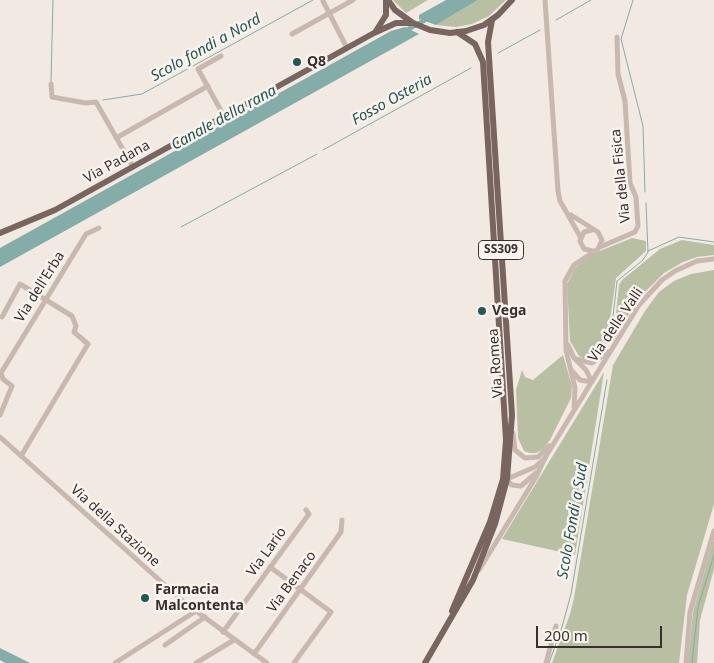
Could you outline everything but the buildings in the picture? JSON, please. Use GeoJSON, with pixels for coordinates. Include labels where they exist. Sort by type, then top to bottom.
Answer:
{"type":"FeatureCollection","features":[{"type":"Feature","properties":{"kind":"main road"},"geometry":{"type":"LineString","coordinates":[[387,0],[400,15],[413,24],[430,30],[457,32],[475,28],[492,20],[512,0]]}},
{"type":"Feature","properties":{"kind":"main road"},"geometry":{"type":"LineString","coordinates":[[374,33],[384,22],[387,0]]}},
{"type":"Feature","properties":{"kind":"main road","name":"Via Romea"},"geometry":{"type":"LineString","coordinates":[[425,663],[473,578],[495,524],[505,479],[512,426],[488,42],[492,20]]}},
{"type":"Feature","properties":{"kind":"main road","name":"Via Padana"},"geometry":{"type":"LineString","coordinates":[[0,233],[40,218],[374,33],[396,23],[413,24]]}},
{"type":"Feature","properties":{"kind":"main road","name":"Via Romea"},"geometry":{"type":"LineString","coordinates":[[443,630],[486,532],[505,479],[506,440],[506,404],[483,62],[475,44],[457,32]]}},
{"type":"Feature","properties":{"kind":"street"},"geometry":{"type":"LineString","coordinates":[[292,34],[353,0]]}},
{"type":"Feature","properties":{"kind":"street","name":"Via della Fisica"},"geometry":{"type":"LineString","coordinates":[[545,0],[558,191],[566,211],[581,238],[580,259]]}},
{"type":"Feature","properties":{"kind":"street"},"geometry":{"type":"LineString","coordinates":[[323,1],[347,48]]}},
{"type":"Feature","properties":{"kind":"street","name":"Via della Fisica"},"geometry":{"type":"LineString","coordinates":[[573,411],[575,388],[567,361],[565,281],[570,270],[580,259],[599,248],[635,232],[638,226],[636,197],[630,183],[625,101],[618,74],[617,37]]}},
{"type":"Feature","properties":{"kind":"street"},"geometry":{"type":"LineString","coordinates":[[221,56],[198,69],[224,116]]}},
{"type":"Feature","properties":{"kind":"street"},"geometry":{"type":"LineString","coordinates":[[52,84],[52,97],[86,103],[96,102],[133,167]]}},
{"type":"Feature","properties":{"kind":"street"},"geometry":{"type":"LineString","coordinates":[[116,138],[208,86]]}},
{"type":"Feature","properties":{"kind":"street","name":"Via della Fisica"},"geometry":{"type":"LineString","coordinates":[[566,211],[600,235],[616,241]]}},
{"type":"Feature","properties":{"kind":"street","name":"Via dell'Erba"},"geometry":{"type":"LineString","coordinates":[[0,415],[12,386],[12,384],[3,379],[1,373],[86,234],[99,228]]}},
{"type":"Feature","properties":{"kind":"street"},"geometry":{"type":"LineString","coordinates":[[581,238],[586,231],[592,230]]}},
{"type":"Feature","properties":{"kind":"street","name":"Via della Fisica"},"geometry":{"type":"LineString","coordinates":[[599,248],[602,241],[600,235]]}},
{"type":"Feature","properties":{"kind":"street"},"geometry":{"type":"LineString","coordinates":[[582,246],[587,250],[594,251]]}},
{"type":"Feature","properties":{"kind":"street","name":"Via delle Valli"},"geometry":{"type":"LineString","coordinates":[[473,578],[639,305],[662,280],[686,265],[714,259]]}},
{"type":"Feature","properties":{"kind":"street"},"geometry":{"type":"LineString","coordinates":[[2,317],[20,284],[72,316],[76,326],[74,332],[88,344],[21,456]]}},
{"type":"Feature","properties":{"kind":"street","name":"Via della Fisica"},"geometry":{"type":"LineString","coordinates":[[567,340],[574,358],[586,370],[592,382]]}},
{"type":"Feature","properties":{"kind":"street"},"geometry":{"type":"LineString","coordinates":[[574,358],[592,363],[612,348]]}},
{"type":"Feature","properties":{"kind":"street"},"geometry":{"type":"LineString","coordinates":[[567,361],[576,377],[583,381],[592,382]]}},
{"type":"Feature","properties":{"kind":"street","name":"Via delle Valli"},"geometry":{"type":"LineString","coordinates":[[512,426],[515,450],[525,458],[538,457],[561,432]]}},
{"type":"Feature","properties":{"kind":"street","name":"Via della Stazione"},"geometry":{"type":"LineString","coordinates":[[0,437],[196,611],[267,663]]}},
{"type":"Feature","properties":{"kind":"street","name":"Via delle Valli"},"geometry":{"type":"LineString","coordinates":[[540,469],[522,486],[512,485],[505,479],[535,467],[546,456]]}},
{"type":"Feature","properties":{"kind":"street","name":"Via Lario"},"geometry":{"type":"LineString","coordinates":[[223,632],[309,514],[306,510]]}},
{"type":"Feature","properties":{"kind":"street","name":"Via Benaco"},"geometry":{"type":"LineString","coordinates":[[254,654],[341,532],[342,520]]}},
{"type":"Feature","properties":{"kind":"street"},"geometry":{"type":"LineString","coordinates":[[686,663],[690,612],[714,531]]}},
{"type":"Feature","properties":{"kind":"street"},"geometry":{"type":"LineString","coordinates":[[270,567],[331,612],[294,663]]}},
{"type":"Feature","properties":{"kind":"street"},"geometry":{"type":"LineString","coordinates":[[115,663],[196,611]]}},
{"type":"Feature","properties":{"kind":"street"},"geometry":{"type":"LineString","coordinates":[[165,645],[205,618]]}},
{"type":"Feature","properties":{"kind":"street"},"geometry":{"type":"LineString","coordinates":[[546,663],[556,626]]}},
{"type":"Feature","properties":{"kind":"street"},"geometry":{"type":"LineString","coordinates":[[196,663],[234,640]]}},
{"type":"Feature","properties":{"kind":"green space"},"geometry":{"type":"Polygon","coordinates":[[[393,0],[428,0],[406,13],[393,0]]]}},
{"type":"Feature","properties":{"kind":"green space"},"geometry":{"type":"Polygon","coordinates":[[[478,0],[506,0],[489,16],[472,24],[456,27],[436,25],[478,0]]]}},
{"type":"Feature","properties":{"kind":"green space"},"geometry":{"type":"Polygon","coordinates":[[[632,238],[646,241],[646,251],[616,278],[606,348],[592,359],[584,359],[579,356],[570,341],[567,284],[575,268],[590,255],[632,238]]]}},
{"type":"Feature","properties":{"kind":"green space"},"geometry":{"type":"Polygon","coordinates":[[[682,240],[714,245],[714,255],[697,257],[683,262],[664,273],[638,299],[613,342],[619,285],[622,280],[660,249],[682,240]]]}},
{"type":"Feature","properties":{"kind":"green space"},"geometry":{"type":"Polygon","coordinates":[[[714,270],[714,504],[687,595],[679,663],[552,663],[574,598],[613,365],[645,311],[659,292],[674,281],[691,274],[714,270]]]}},
{"type":"Feature","properties":{"kind":"green space"},"geometry":{"type":"Polygon","coordinates":[[[563,355],[572,386],[571,398],[550,440],[543,449],[536,453],[524,451],[518,438],[516,390],[522,370],[525,377],[533,380],[563,355]]]}},
{"type":"Feature","properties":{"kind":"green space"},"geometry":{"type":"Polygon","coordinates":[[[604,372],[575,555],[502,539],[604,372]]]}},
{"type":"Feature","properties":{"kind":"green space"},"geometry":{"type":"Polygon","coordinates":[[[714,539],[714,569],[700,620],[697,663],[688,663],[693,612],[714,539]]]}},
{"type":"Feature","properties":{"kind":"water"},"geometry":{"type":"Polygon","coordinates":[[[446,0],[478,0],[436,25],[419,19],[419,15],[446,0]]]}},
{"type":"Feature","properties":{"kind":"water"},"geometry":{"type":"Polygon","coordinates":[[[405,27],[419,34],[0,267],[0,248],[391,31],[405,27]]]}},
{"type":"Feature","properties":{"kind":"water"},"geometry":{"type":"Polygon","coordinates":[[[0,648],[30,663],[5,663],[0,660],[0,648]]]}},
{"type":"Feature","properties":{"kind":"waterway","name":"Scolo fondi a Nord"},"geometry":{"type":"LineString","coordinates":[[51,82],[53,0]]}},
{"type":"Feature","properties":{"kind":"waterway","name":"Scolo fondi a Nord"},"geometry":{"type":"LineString","coordinates":[[103,100],[142,94],[313,0]]}},
{"type":"Feature","properties":{"kind":"waterway","name":"Fosso Osteria"},"geometry":{"type":"LineString","coordinates":[[556,20],[591,0]]}},
{"type":"Feature","properties":{"kind":"waterway","name":"Scolo Fondi a Sud"},"geometry":{"type":"LineString","coordinates":[[633,0],[621,39],[643,126],[645,192]]}},
{"type":"Feature","properties":{"kind":"waterway","name":"Canale della rana"},"geometry":{"type":"LineString","coordinates":[[405,31],[427,19]]}},
{"type":"Feature","properties":{"kind":"waterway","name":"Fosso Osteria"},"geometry":{"type":"LineString","coordinates":[[498,53],[540,30]]}},
{"type":"Feature","properties":{"kind":"waterway","name":"Fosso Osteria"},"geometry":{"type":"LineString","coordinates":[[323,150],[471,68]]}},
{"type":"Feature","properties":{"kind":"waterway","name":"Fosso Osteria"},"geometry":{"type":"LineString","coordinates":[[181,227],[317,154]]}},
{"type":"Feature","properties":{"kind":"waterway","name":"Scolo Fondi a Sud"},"geometry":{"type":"LineString","coordinates":[[610,343],[617,281],[643,260],[648,252],[646,203]]}},
{"type":"Feature","properties":{"kind":"waterway"},"geometry":{"type":"LineString","coordinates":[[648,251],[679,237],[714,242]]}},
{"type":"Feature","properties":{"kind":"waterway","name":"Scolo Fondi a Sud"},"geometry":{"type":"LineString","coordinates":[[549,663],[571,594],[607,380]]}},
{"type":"Feature","properties":{"kind":"waterway"},"geometry":{"type":"LineString","coordinates":[[692,663],[698,607],[714,555]]}},
{"type":"Feature","properties":{"kind":"place","name":"Q8"},"geometry":{"type":"Point","coordinates":[297,62]}},
{"type":"Feature","properties":{"kind":"place","name":"Vega"},"geometry":{"type":"Point","coordinates":[482,311]}},
{"type":"Feature","properties":{"kind":"place","name":"Farmacia Malcontenta"},"geometry":{"type":"Point","coordinates":[145,598]}}]}
